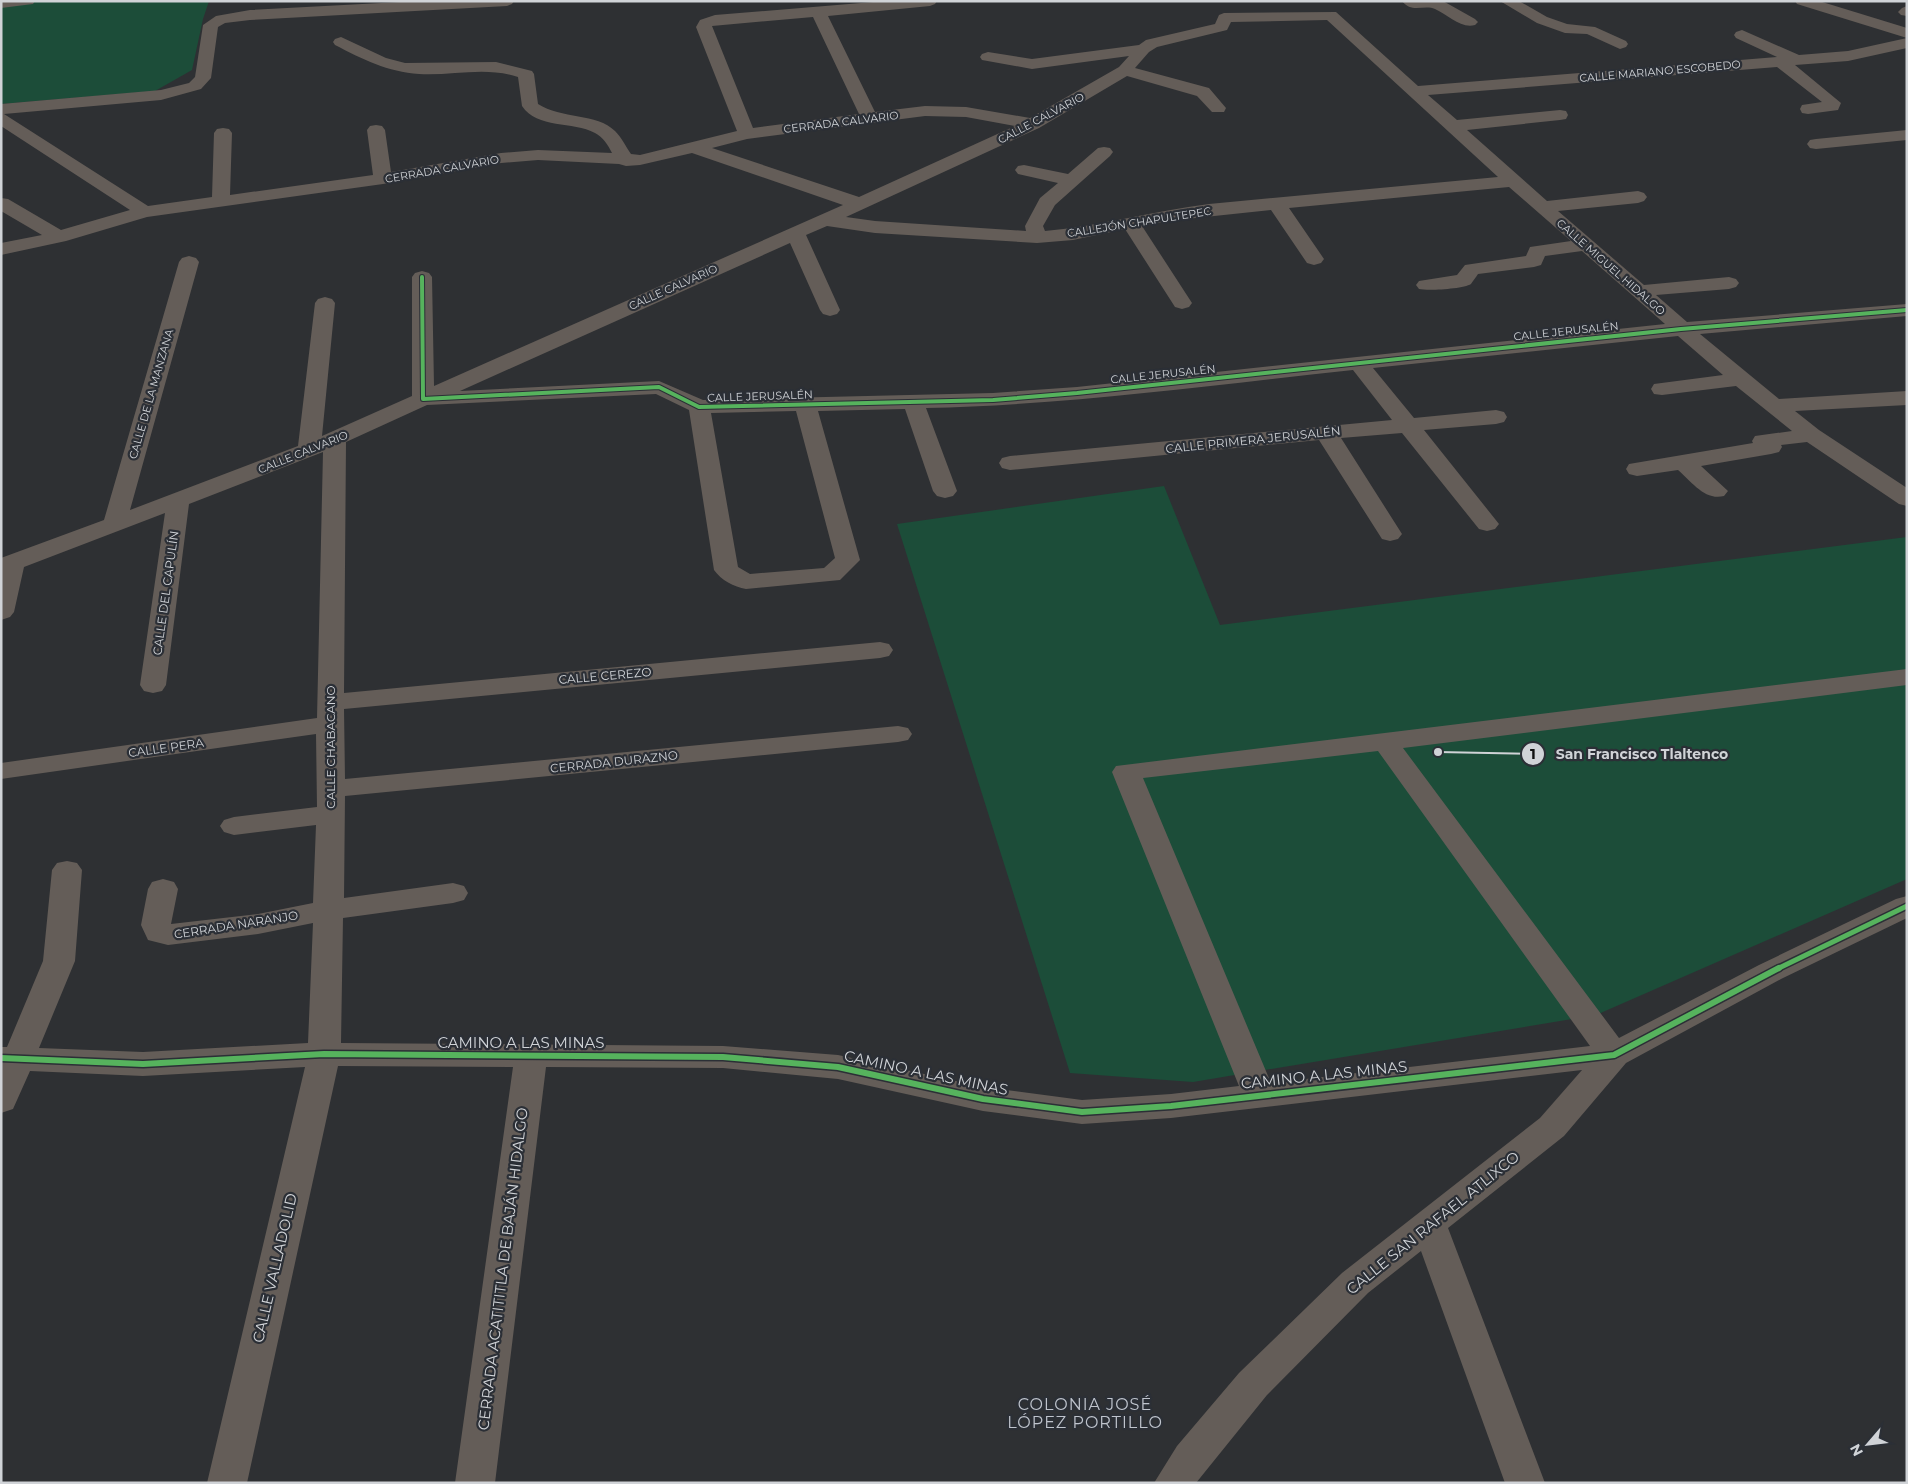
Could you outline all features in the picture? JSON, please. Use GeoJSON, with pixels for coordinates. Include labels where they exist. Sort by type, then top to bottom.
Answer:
{"type":"FeatureCollection","features":[{"type":"Feature","properties":{"kind":"street"},"geometry":{"type":"LineString","coordinates":[[1,3],[28,1]]}},
{"type":"Feature","properties":{"kind":"street"},"geometry":{"type":"LineString","coordinates":[[1,109],[161,95],[195,86],[203,78],[211,25],[221,19],[250,8],[508,1]]}},
{"type":"Feature","properties":{"kind":"street"},"geometry":{"type":"LineString","coordinates":[[747,134],[704,27],[705,22],[930,1]]}},
{"type":"Feature","properties":{"kind":"street"},"geometry":{"type":"LineString","coordinates":[[1409,1],[1417,5],[1435,3],[1470,22]]}},
{"type":"Feature","properties":{"kind":"street"},"geometry":{"type":"LineString","coordinates":[[1507,1],[1542,20],[1565,28],[1590,30],[1620,44]]}},
{"type":"Feature","properties":{"kind":"street"},"geometry":{"type":"LineString","coordinates":[[1802,1],[1907,33]]}},
{"type":"Feature","properties":{"kind":"street","name":"CALLE CALVARIO"},"geometry":{"type":"LineString","coordinates":[[7,565],[335,440],[825,220],[1033,124],[1125,70],[1143,49],[1152,43],[1222,27],[1218,12],[1336,10]]}},
{"type":"Feature","properties":{"kind":"street","name":"CALLE MIGUEL HIDALGO"},"geometry":{"type":"LineString","coordinates":[[1336,10],[1413,91],[1740,380],[1811,435],[1907,499]]}},
{"type":"Feature","properties":{"kind":"street"},"geometry":{"type":"LineString","coordinates":[[818,12],[869,118]]}},
{"type":"Feature","properties":{"kind":"street"},"geometry":{"type":"LineString","coordinates":[[1742,35],[1788,60],[1834,103],[1827,108],[1808,109]]}},
{"type":"Feature","properties":{"kind":"street"},"geometry":{"type":"LineString","coordinates":[[341,42],[390,65],[406,69],[498,66],[515,69],[526,74],[530,106],[539,114],[556,120],[594,126],[607,133],[626,160]]}},
{"type":"Feature","properties":{"kind":"street","name":"CALLE MARIANO ESCOBEDO"},"geometry":{"type":"LineString","coordinates":[[1413,91],[1848,56],[1907,43]]}},
{"type":"Feature","properties":{"kind":"street"},"geometry":{"type":"LineString","coordinates":[[988,57],[1032,64],[1143,49]]}},
{"type":"Feature","properties":{"kind":"street"},"geometry":{"type":"LineString","coordinates":[[1125,70],[1203,92],[1218,108]]}},
{"type":"Feature","properties":{"kind":"street","name":"CERRADA CALVARIO"},"geometry":{"type":"LineString","coordinates":[[1,249],[59,238],[145,212],[383,179],[426,172],[467,162],[538,155],[640,160],[747,134],[925,111],[966,112],[1033,124]]}},
{"type":"Feature","properties":{"kind":"street"},"geometry":{"type":"LineString","coordinates":[[1452,126],[1560,115]]}},
{"type":"Feature","properties":{"kind":"street"},"geometry":{"type":"LineString","coordinates":[[1,118],[145,212]]}},
{"type":"Feature","properties":{"kind":"street"},"geometry":{"type":"LineString","coordinates":[[376,130],[383,179]]}},
{"type":"Feature","properties":{"kind":"street"},"geometry":{"type":"LineString","coordinates":[[221,201],[223,133]]}},
{"type":"Feature","properties":{"kind":"street"},"geometry":{"type":"LineString","coordinates":[[1816,144],[1907,135]]}},
{"type":"Feature","properties":{"kind":"street"},"geometry":{"type":"LineString","coordinates":[[695,148],[860,204]]}},
{"type":"Feature","properties":{"kind":"street"},"geometry":{"type":"LineString","coordinates":[[1037,237],[1034,226],[1047,202],[1104,152]]}},
{"type":"Feature","properties":{"kind":"street"},"geometry":{"type":"LineString","coordinates":[[1024,170],[1072,180]]}},
{"type":"Feature","properties":{"kind":"street","name":"CALLEJÓN CHAPULTEPEC"},"geometry":{"type":"LineString","coordinates":[[825,220],[875,227],[1037,237],[1073,234],[1130,222],[1209,210],[1513,181]]}},
{"type":"Feature","properties":{"kind":"street"},"geometry":{"type":"LineString","coordinates":[[1542,207],[1638,197]]}},
{"type":"Feature","properties":{"kind":"street"},"geometry":{"type":"LineString","coordinates":[[1276,203],[1314,259]]}},
{"type":"Feature","properties":{"kind":"street"},"geometry":{"type":"LineString","coordinates":[[1,204],[59,238]]}},
{"type":"Feature","properties":{"kind":"street"},"geometry":{"type":"LineString","coordinates":[[1130,222],[1182,303]]}},
{"type":"Feature","properties":{"kind":"street"},"geometry":{"type":"LineString","coordinates":[[795,232],[830,310]]}},
{"type":"Feature","properties":{"kind":"street"},"geometry":{"type":"LineString","coordinates":[[1426,285],[1463,280],[1472,269],[1534,261],[1537,251],[1586,245]]}},
{"type":"Feature","properties":{"kind":"street","name":"CALLE DE LA MANZANA"},"geometry":{"type":"LineString","coordinates":[[114,525],[189,262]]}},
{"type":"Feature","properties":{"kind":"street"},"geometry":{"type":"LineString","coordinates":[[422,277],[423,399]]}},
{"type":"Feature","properties":{"kind":"street"},"geometry":{"type":"LineString","coordinates":[[1638,291],[1729,283]]}},
{"type":"Feature","properties":{"kind":"street"},"geometry":{"type":"LineString","coordinates":[[309,450],[326,303]]}},
{"type":"Feature","properties":{"kind":"street","name":"CALLE JERUSALÉN"},"geometry":{"type":"LineString","coordinates":[[423,399],[659,387],[699,407],[993,400],[1680,328],[1907,310]]}},
{"type":"Feature","properties":{"kind":"street"},"geometry":{"type":"LineString","coordinates":[[1358,363],[1487,524]]}},
{"type":"Feature","properties":{"kind":"street"},"geometry":{"type":"LineString","coordinates":[[1662,389],[1740,380]]}},
{"type":"Feature","properties":{"kind":"street"},"geometry":{"type":"LineString","coordinates":[[1773,406],[1907,398]]}},
{"type":"Feature","properties":{"kind":"street"},"geometry":{"type":"LineString","coordinates":[[913,401],[945,491]]}},
{"type":"Feature","properties":{"kind":"street"},"geometry":{"type":"LineString","coordinates":[[699,407],[726,570],[746,582],[831,574],[848,560],[805,404]]}},
{"type":"Feature","properties":{"kind":"street","name":"CALLE PRIMERA JERUSALÉN"},"geometry":{"type":"LineString","coordinates":[[1010,463],[1496,417]]}},
{"type":"Feature","properties":{"kind":"street"},"geometry":{"type":"LineString","coordinates":[[1326,433],[1390,534]]}},
{"type":"Feature","properties":{"kind":"street"},"geometry":{"type":"LineString","coordinates":[[1637,469],[1771,447],[1763,441],[1811,435]]}},
{"type":"Feature","properties":{"kind":"street","name":"CALLE CHABACANO"},"geometry":{"type":"LineString","coordinates":[[324,1054],[331,802],[330,713],[335,440]]}},
{"type":"Feature","properties":{"kind":"street"},"geometry":{"type":"LineString","coordinates":[[1684,462],[1716,491]]}},
{"type":"Feature","properties":{"kind":"street","name":"CALLE DEL CAPULÍN"},"geometry":{"type":"LineString","coordinates":[[153,685],[178,501]]}},
{"type":"Feature","properties":{"kind":"street"},"geometry":{"type":"LineString","coordinates":[[1,612],[7,565]]}},
{"type":"Feature","properties":{"kind":"street","name":"CALLE CEREZO"},"geometry":{"type":"LineString","coordinates":[[330,713],[880,650]]}},
{"type":"Feature","properties":{"kind":"street"},"geometry":{"type":"LineString","coordinates":[[1259,1095],[1126,772],[1907,677]]}},
{"type":"Feature","properties":{"kind":"street","name":"CALLE PERA"},"geometry":{"type":"LineString","coordinates":[[1,771],[330,713]]}},
{"type":"Feature","properties":{"kind":"street","name":"CERRADA DURAZNO"},"geometry":{"type":"LineString","coordinates":[[234,826],[331,802],[898,734]]}},
{"type":"Feature","properties":{"kind":"street"},"geometry":{"type":"LineString","coordinates":[[1385,742],[1614,1055]]}},
{"type":"Feature","properties":{"kind":"street"},"geometry":{"type":"LineString","coordinates":[[1,1101],[10,1058],[59,961],[67,870]]}},
{"type":"Feature","properties":{"kind":"street","name":"CERRADA NARANJO"},"geometry":{"type":"LineString","coordinates":[[162,889],[156,926],[159,933],[168,935],[258,924],[328,910]]}},
{"type":"Feature","properties":{"kind":"street"},"geometry":{"type":"LineString","coordinates":[[328,910],[454,893]]}},
{"type":"Feature","properties":{"kind":"street","name":"CAMINO A LAS MINAS"},"geometry":{"type":"LineString","coordinates":[[10,1058],[142,1064],[324,1054],[723,1057],[838,1067],[982,1099],[1082,1112],[1170,1106],[1614,1055],[1770,972],[1907,906]]}},
{"type":"Feature","properties":{"kind":"street","name":"CALLE VALLADOLID"},"geometry":{"type":"LineString","coordinates":[[227,1483],[324,1054]]}},
{"type":"Feature","properties":{"kind":"street","name":"CERRADA ACATITITLA DE BAJÁN HIDALGO"},"geometry":{"type":"LineString","coordinates":[[475,1483],[531,1055]]}},
{"type":"Feature","properties":{"kind":"street","name":"CALLE SAN RAFAEL ATLIXCO"},"geometry":{"type":"LineString","coordinates":[[1174,1483],[1191,1458],[1253,1384],[1354,1283],[1552,1127],[1614,1055]]}},
{"type":"Feature","properties":{"kind":"street"},"geometry":{"type":"LineString","coordinates":[[1429,1224],[1525,1483]]}},
{"type":"Feature","properties":{"kind":"green space"},"geometry":{"type":"Polygon","coordinates":[[[1,1],[209,1],[203,19],[192,70],[155,91],[1,104],[1,1]]]}},
{"type":"Feature","properties":{"kind":"green space"},"geometry":{"type":"Polygon","coordinates":[[[1164,486],[1220,625],[1907,537],[1907,879],[1596,1015],[1193,1082],[1070,1073],[897,524],[1164,486]]]}},
{"type":"Feature","properties":{"kind":"cycle path"},"geometry":{"type":"LineString","coordinates":[[422,277],[423,399],[659,387],[699,407],[993,400],[1077,393],[1681,329],[1907,310]]}},
{"type":"Feature","properties":{"kind":"cycle path"},"geometry":{"type":"LineString","coordinates":[[1,1058],[143,1064],[324,1054],[723,1057],[838,1067],[983,1099],[1082,1112],[1171,1106],[1614,1055],[1770,972],[1907,906]]}},
{"type":"Feature","properties":{"kind":"place","name":"San Francisco Tlaltenco"},"geometry":{"type":"Point","coordinates":[1438,752]}},
{"type":"Feature","properties":{"kind":"district","name":"COLONIA JOSÉ LÓPEZ PORTILLO"},"geometry":{"type":"Point","coordinates":[1085,1413]}}]}
